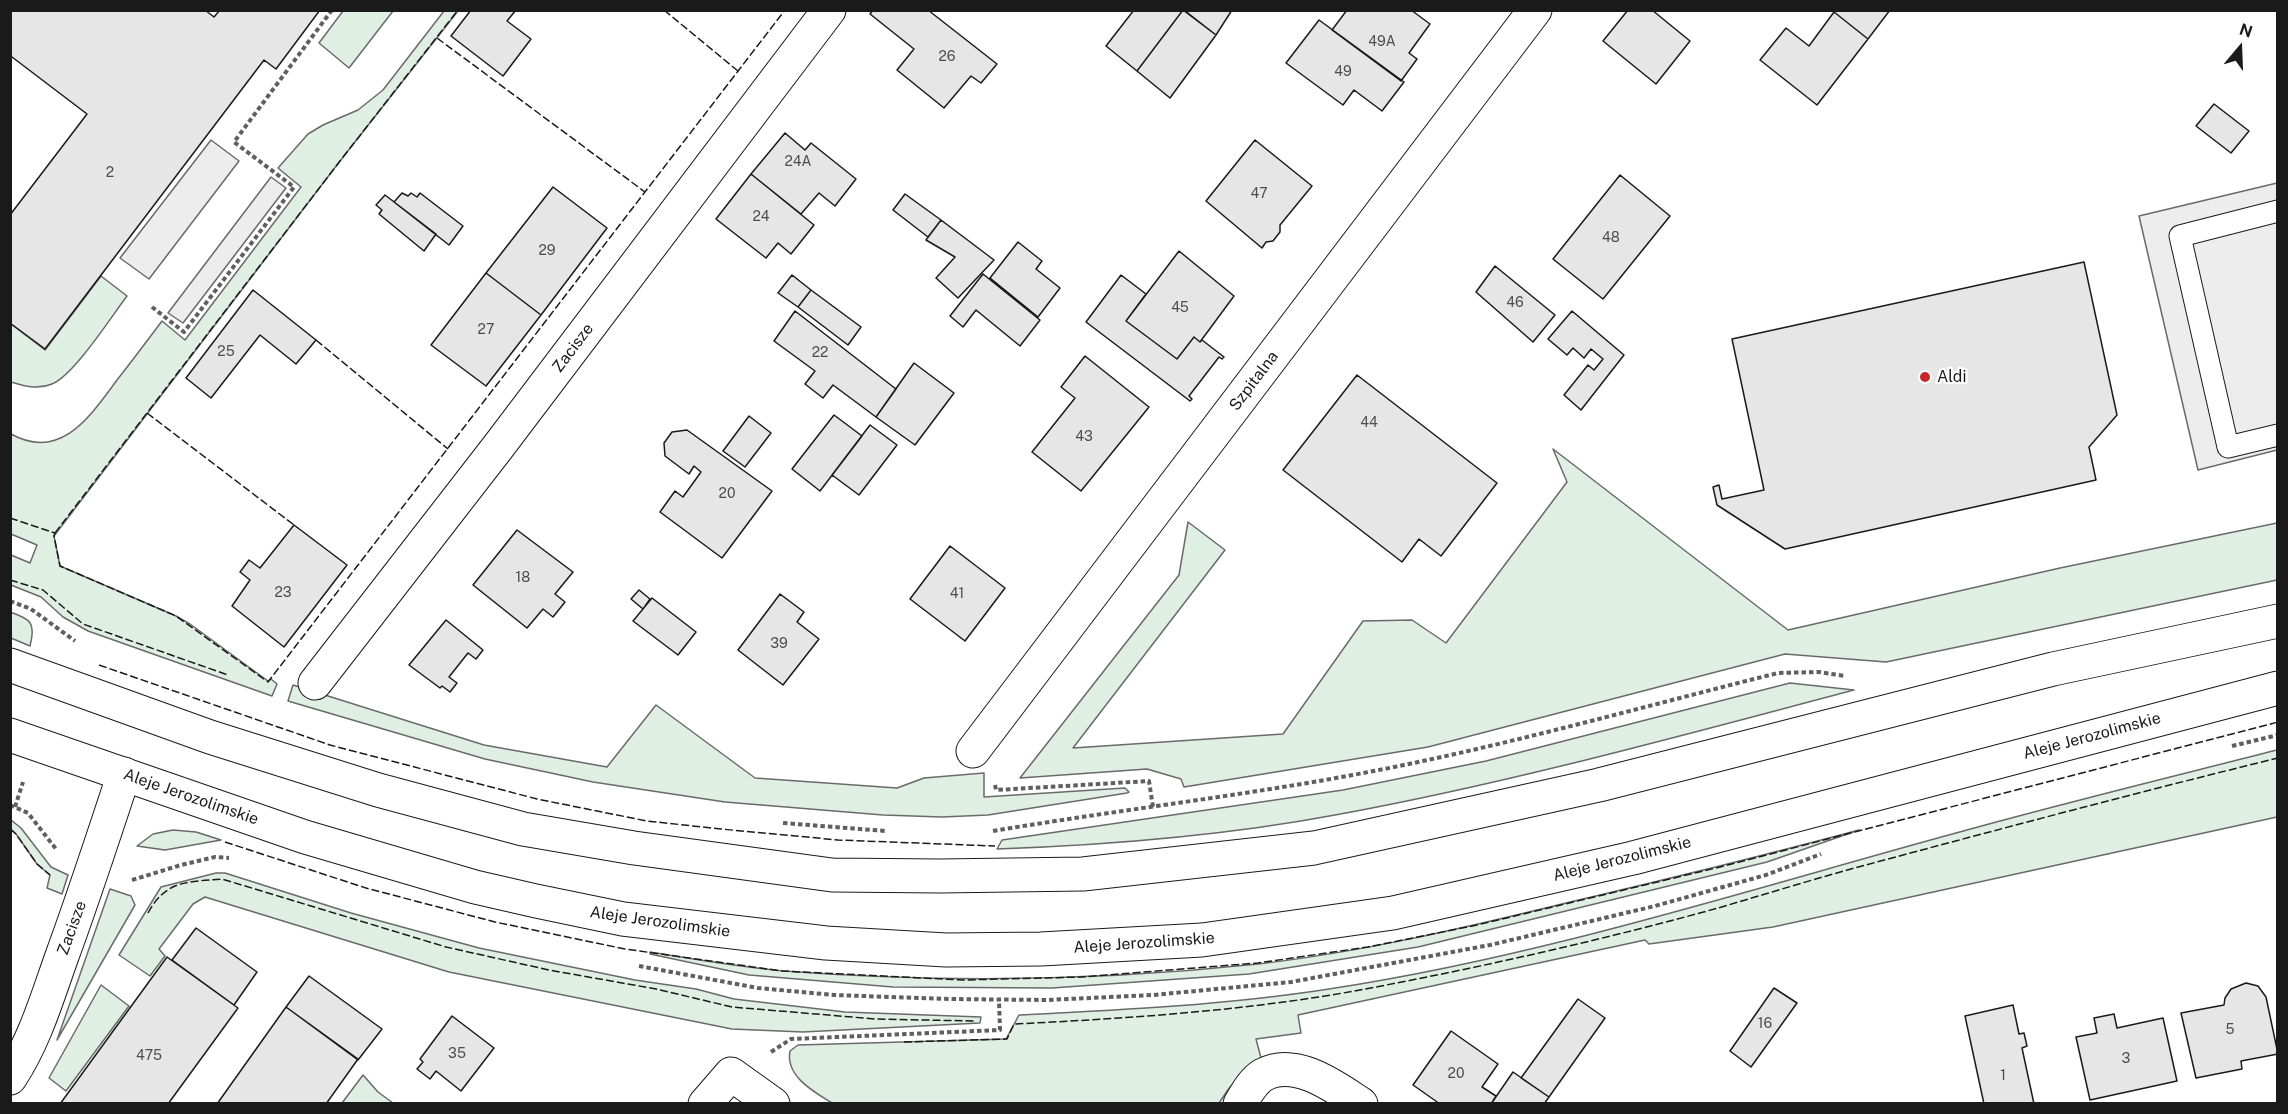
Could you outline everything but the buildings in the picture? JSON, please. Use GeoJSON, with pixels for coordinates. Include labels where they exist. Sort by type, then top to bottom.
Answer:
{"type":"FeatureCollection","features":[{"type":"Feature","properties":{"kind":"main road","name":"Zacisze"},"geometry":{"type":"LineString","coordinates":[[315,683],[498,447],[829,10]]}},
{"type":"Feature","properties":{"kind":"main road","name":"Szpitalna"},"geometry":{"type":"LineString","coordinates":[[973,751],[1535,10]]}},
{"type":"Feature","properties":{"kind":"main road"},"geometry":{"type":"LineString","coordinates":[[10,665],[210,737],[378,790],[523,829],[634,849],[832,875],[1083,874],[1326,846],[1599,785],[2053,669],[2277,621]]}},
{"type":"Feature","properties":{"kind":"main road","name":"Aleje Jerozolimskie"},"geometry":{"type":"LineString","coordinates":[[10,735],[305,837],[401,866],[475,887],[623,919],[826,943],[946,950],[1041,950],[1202,940],[1394,913],[1633,858],[2277,688]]}},
{"type":"Feature","properties":{"kind":"main road","name":"Zacisze"},"geometry":{"type":"LineString","coordinates":[[10,1078],[25,1055],[37,1027],[94,867],[124,774]]}},
{"type":"Feature","properties":{"kind":"main road"},"geometry":{"type":"LineString","coordinates":[[1240,1104],[1263,1075],[1274,1071],[1294,1070],[1313,1075],[1361,1104]]}},
{"type":"Feature","properties":{"kind":"main road"},"geometry":{"type":"LineString","coordinates":[[705,1104],[731,1074],[773,1104]]}},
{"type":"Feature","properties":{"kind":"lane"},"geometry":{"type":"LineString","coordinates":[[2277,211],[2180,236],[2228,447],[2277,435]]}},
{"type":"Feature","properties":{"kind":"path"},"geometry":{"type":"LineString","coordinates":[[152,307],[184,332],[294,187],[234,142],[333,10]]}},
{"type":"Feature","properties":{"kind":"path"},"geometry":{"type":"LineString","coordinates":[[10,601],[31,609],[73,640]]}},
{"type":"Feature","properties":{"kind":"path"},"geometry":{"type":"LineString","coordinates":[[973,751],[995,772],[996,790],[1149,781],[1153,807]]}},
{"type":"Feature","properties":{"kind":"path"},"geometry":{"type":"LineString","coordinates":[[20,790],[13,806],[28,813],[36,820],[64,855]]}},
{"type":"Feature","properties":{"kind":"path"},"geometry":{"type":"LineString","coordinates":[[785,1044],[791,1039],[999,1030],[999,1000]]}},
{"type":"Feature","properties":{"kind":"green space"},"geometry":{"type":"Polygon","coordinates":[[[343,11],[393,11],[349,68],[319,43],[343,11]]]}},
{"type":"Feature","properties":{"kind":"green space"},"geometry":{"type":"Polygon","coordinates":[[[444,11],[458,11],[340,161],[54,536],[60,566],[190,624],[268,681],[271,679],[277,684],[272,696],[88,631],[63,617],[41,597],[11,585],[11,555],[30,563],[37,545],[11,534],[11,434],[29,441],[45,442],[73,431],[96,407],[162,321],[185,340],[301,187],[278,168],[308,134],[358,110],[383,90],[444,11]]]}},
{"type":"Feature","properties":{"kind":"green space"},"geometry":{"type":"Polygon","coordinates":[[[101,276],[127,296],[81,358],[61,378],[47,386],[26,386],[11,382],[11,324],[45,350],[101,276]]]}},
{"type":"Feature","properties":{"kind":"green space"},"geometry":{"type":"Polygon","coordinates":[[[1553,449],[1788,630],[2060,568],[2277,523],[2277,580],[1886,662],[1785,654],[1428,747],[1184,787],[1181,779],[1147,769],[1020,778],[1179,575],[1188,522],[1225,550],[1073,748],[1283,734],[1363,621],[1412,620],[1446,643],[1567,482],[1553,449]]]}},
{"type":"Feature","properties":{"kind":"green space"},"geometry":{"type":"Polygon","coordinates":[[[10,612],[23,617],[30,623],[32,632],[30,646],[11,638],[10,612]]]}},
{"type":"Feature","properties":{"kind":"green space"},"geometry":{"type":"Polygon","coordinates":[[[1790,683],[1854,690],[1531,773],[1335,815],[1251,829],[1166,838],[997,849],[1002,840],[1343,790],[1486,761],[1790,683]]]}},
{"type":"Feature","properties":{"kind":"green space"},"geometry":{"type":"Polygon","coordinates":[[[293,685],[484,745],[607,767],[656,705],[755,778],[897,788],[924,778],[984,773],[984,797],[1125,788],[1129,792],[988,815],[942,817],[883,815],[725,802],[593,782],[485,759],[288,701],[293,685]]]}},
{"type":"Feature","properties":{"kind":"green space"},"geometry":{"type":"Polygon","coordinates":[[[2277,750],[2277,817],[1773,927],[1649,944],[1645,940],[1298,1015],[1301,1033],[1256,1039],[1261,1058],[1230,1087],[1219,1103],[832,1103],[817,1094],[796,1076],[790,1060],[790,1051],[798,1045],[1006,1039],[1019,1015],[1252,999],[1407,976],[1639,922],[1986,825],[2277,750]]]}},
{"type":"Feature","properties":{"kind":"green space"},"geometry":{"type":"Polygon","coordinates":[[[11,820],[21,828],[51,867],[68,875],[62,894],[47,888],[50,875],[37,864],[11,829],[11,820]]]}},
{"type":"Feature","properties":{"kind":"green space"},"geometry":{"type":"Polygon","coordinates":[[[173,830],[196,832],[221,840],[165,850],[137,846],[153,834],[173,830]]]}},
{"type":"Feature","properties":{"kind":"green space"},"geometry":{"type":"Polygon","coordinates":[[[1859,830],[1767,862],[1418,947],[1249,974],[1052,988],[893,987],[749,975],[650,954],[650,952],[784,971],[962,979],[1140,974],[1258,964],[1336,953],[1451,930],[1676,877],[1859,830]]]}},
{"type":"Feature","properties":{"kind":"green space"},"geometry":{"type":"Polygon","coordinates":[[[216,873],[225,873],[351,913],[479,948],[635,980],[696,989],[734,999],[845,1012],[981,1017],[980,1023],[803,1032],[732,1029],[449,972],[205,897],[193,904],[159,949],[165,956],[150,976],[119,955],[161,887],[216,873]]]}},
{"type":"Feature","properties":{"kind":"green space"},"geometry":{"type":"Polygon","coordinates":[[[110,889],[131,896],[135,905],[57,1040],[110,889]]]}},
{"type":"Feature","properties":{"kind":"green space"},"geometry":{"type":"Polygon","coordinates":[[[101,985],[129,1006],[66,1091],[49,1078],[101,985]]]}},
{"type":"Feature","properties":{"kind":"green space"},"geometry":{"type":"Polygon","coordinates":[[[363,1075],[378,1092],[393,1103],[342,1103],[363,1075]]]}},
{"type":"Feature","properties":{"kind":"shaded area"},"geometry":{"type":"Polygon","coordinates":[[[211,140],[239,161],[149,279],[120,258],[211,140]]]}},
{"type":"Feature","properties":{"kind":"shaded area"},"geometry":{"type":"Polygon","coordinates":[[[271,177],[286,188],[183,323],[168,313],[271,177]]]}},
{"type":"Feature","properties":{"kind":"shaded area"},"geometry":{"type":"Polygon","coordinates":[[[2277,183],[2277,450],[2198,470],[2139,216],[2277,183]]]}},
{"type":"Feature","properties":{"kind":"fence"},"geometry":{"type":"LineString","coordinates":[[55,533],[458,10]]}},
{"type":"Feature","properties":{"kind":"fence"},"geometry":{"type":"LineString","coordinates":[[664,10],[738,71]]}},
{"type":"Feature","properties":{"kind":"fence"},"geometry":{"type":"LineString","coordinates":[[10,518],[55,533],[60,566],[176,616],[268,682],[785,10]]}},
{"type":"Feature","properties":{"kind":"fence"},"geometry":{"type":"LineString","coordinates":[[437,38],[645,192]]}},
{"type":"Feature","properties":{"kind":"fence"},"geometry":{"type":"LineString","coordinates":[[316,340],[448,449]]}},
{"type":"Feature","properties":{"kind":"fence"},"geometry":{"type":"LineString","coordinates":[[147,413],[294,525]]}},
{"type":"Feature","properties":{"kind":"fence"},"geometry":{"type":"LineString","coordinates":[[10,580],[43,590],[83,624],[228,675]]}},
{"type":"Feature","properties":{"kind":"fence"},"geometry":{"type":"LineString","coordinates":[[99,665],[330,745],[537,799],[647,821],[721,829],[838,840],[995,846]]}},
{"type":"Feature","properties":{"kind":"fence"},"geometry":{"type":"LineString","coordinates":[[225,842],[366,888],[495,922],[625,949],[782,971],[963,980],[1081,977],[1258,963],[1368,947],[1477,925],[1720,867],[2278,722]]}},
{"type":"Feature","properties":{"kind":"fence"},"geometry":{"type":"LineString","coordinates":[[904,1042],[1007,1039],[1014,1024],[1151,1016],[1286,1002],[1462,970],[1676,919],[1862,866],[2278,758]]}},
{"type":"Feature","properties":{"kind":"fence"},"geometry":{"type":"LineString","coordinates":[[10,829],[37,864],[50,875]]}},
{"type":"Feature","properties":{"kind":"fence"},"geometry":{"type":"LineString","coordinates":[[148,913],[162,894],[170,889],[188,882],[222,879],[446,947],[549,970],[656,989],[732,1007],[875,1019],[974,1021]]}},
{"type":"Feature","properties":{"kind":"place","name":"Aldi"},"geometry":{"type":"Point","coordinates":[1925,377]}}]}
